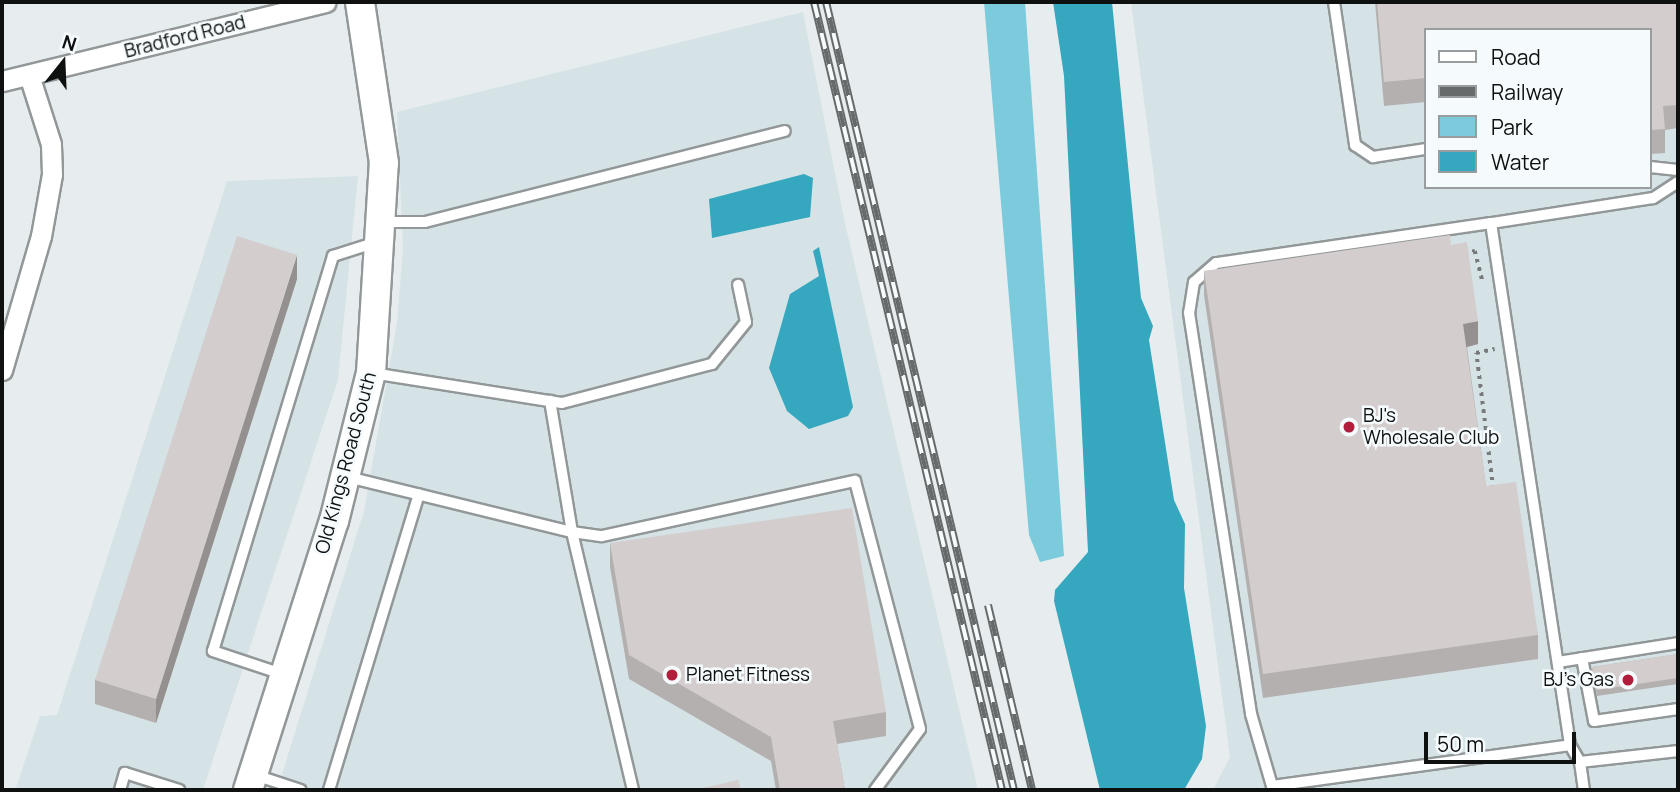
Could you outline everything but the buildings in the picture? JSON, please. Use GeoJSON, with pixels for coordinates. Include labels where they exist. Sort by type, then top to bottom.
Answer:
{"type":"FeatureCollection","features":[{"type":"Feature","properties":{"kind":"street","name":"Bradford Road"},"geometry":{"type":"LineString","coordinates":[[2,81],[326,2]]}},
{"type":"Feature","properties":{"kind":"street","name":"Old Kings Road South"},"geometry":{"type":"LineString","coordinates":[[251,782],[346,476],[372,373],[381,232],[381,115],[360,2]]}},
{"type":"Feature","properties":{"kind":"street"},"geometry":{"type":"LineString","coordinates":[[2,370],[41,236],[52,174],[51,144],[29,75]]}},
{"type":"Feature","properties":{"kind":"lane"},"geometry":{"type":"LineString","coordinates":[[1335,2],[1355,145],[1373,157],[1424,149]]}},
{"type":"Feature","properties":{"kind":"lane"},"geometry":{"type":"LineString","coordinates":[[285,675],[213,651],[333,257],[381,232],[785,131]]}},
{"type":"Feature","properties":{"kind":"lane"},"geometry":{"type":"LineString","coordinates":[[1652,167],[1678,170]]}},
{"type":"Feature","properties":{"kind":"lane"},"geometry":{"type":"LineString","coordinates":[[1570,745],[1272,788],[1251,713],[1195,355],[1189,313],[1194,282],[1216,263],[1653,198],[1678,182]]}},
{"type":"Feature","properties":{"kind":"lane"},"geometry":{"type":"LineString","coordinates":[[1491,223],[1570,745],[1580,762],[1584,790]]}},
{"type":"Feature","properties":{"kind":"lane"},"geometry":{"type":"LineString","coordinates":[[372,373],[550,401],[712,364],[746,322],[738,285]]}},
{"type":"Feature","properties":{"kind":"lane"},"geometry":{"type":"LineString","coordinates":[[550,401],[572,532],[633,790]]}},
{"type":"Feature","properties":{"kind":"lane"},"geometry":{"type":"LineString","coordinates":[[346,476],[572,532],[602,536],[855,481],[920,729],[875,790]]}},
{"type":"Feature","properties":{"kind":"lane"},"geometry":{"type":"LineString","coordinates":[[329,790],[419,494]]}},
{"type":"Feature","properties":{"kind":"lane"},"geometry":{"type":"LineString","coordinates":[[1558,662],[1678,643]]}},
{"type":"Feature","properties":{"kind":"lane"},"geometry":{"type":"LineString","coordinates":[[1582,658],[1594,721],[1678,709]]}},
{"type":"Feature","properties":{"kind":"lane"},"geometry":{"type":"LineString","coordinates":[[1580,762],[1678,751]]}},
{"type":"Feature","properties":{"kind":"lane"},"geometry":{"type":"LineString","coordinates":[[120,790],[125,773],[172,789]]}},
{"type":"Feature","properties":{"kind":"lane"},"geometry":{"type":"LineString","coordinates":[[251,782],[301,790]]}},
{"type":"Feature","properties":{"kind":"path"},"geometry":{"type":"LineString","coordinates":[[1448,255],[1475,251],[1484,288]]}},
{"type":"Feature","properties":{"kind":"path"},"geometry":{"type":"LineString","coordinates":[[1495,505],[1476,353],[1495,349],[1496,338]]}},
{"type":"Feature","properties":{"kind":"shaded area"},"geometry":{"type":"Polygon","coordinates":[[[1131,2],[1678,2],[1678,790],[1213,790],[1230,757],[1131,2]]]}},
{"type":"Feature","properties":{"kind":"shaded area"},"geometry":{"type":"Polygon","coordinates":[[[803,12],[845,223],[978,790],[277,790],[364,511],[397,323],[403,250],[397,112],[803,12]]]}},
{"type":"Feature","properties":{"kind":"shaded area"},"geometry":{"type":"Polygon","coordinates":[[[358,176],[338,380],[203,790],[15,790],[40,716],[57,715],[227,181],[358,176]]]}},
{"type":"Feature","properties":{"kind":"green space"},"geometry":{"type":"Polygon","coordinates":[[[984,2],[1025,2],[1064,556],[1040,562],[1029,535],[984,2]]]}},
{"type":"Feature","properties":{"kind":"water"},"geometry":{"type":"Polygon","coordinates":[[[1053,2],[1112,2],[1141,298],[1153,326],[1149,340],[1174,500],[1185,524],[1184,588],[1206,726],[1202,759],[1184,790],[1100,790],[1054,601],[1055,590],[1088,552],[1064,76],[1053,2]]]}},
{"type":"Feature","properties":{"kind":"water"},"geometry":{"type":"Polygon","coordinates":[[[804,174],[813,178],[810,217],[712,238],[709,199],[804,174]]]}},
{"type":"Feature","properties":{"kind":"water"},"geometry":{"type":"Polygon","coordinates":[[[819,247],[853,407],[848,416],[809,429],[787,411],[769,368],[790,294],[819,276],[813,251],[819,247]]]}},
{"type":"Feature","properties":{"kind":"railway"},"geometry":{"type":"LineString","coordinates":[[814,2],[1002,790]]}},
{"type":"Feature","properties":{"kind":"railway"},"geometry":{"type":"LineString","coordinates":[[826,2],[1014,790]]}},
{"type":"Feature","properties":{"kind":"railway"},"geometry":{"type":"LineString","coordinates":[[988,605],[1032,790]]}},
{"type":"Feature","properties":{"kind":"place","name":"BJ's Wholesale Club"},"geometry":{"type":"Point","coordinates":[1349,427]}},
{"type":"Feature","properties":{"kind":"place","name":"Planet Fitness"},"geometry":{"type":"Point","coordinates":[672,675]}},
{"type":"Feature","properties":{"kind":"place","name":"BJ's Gas"},"geometry":{"type":"Point","coordinates":[1628,680]}}]}
